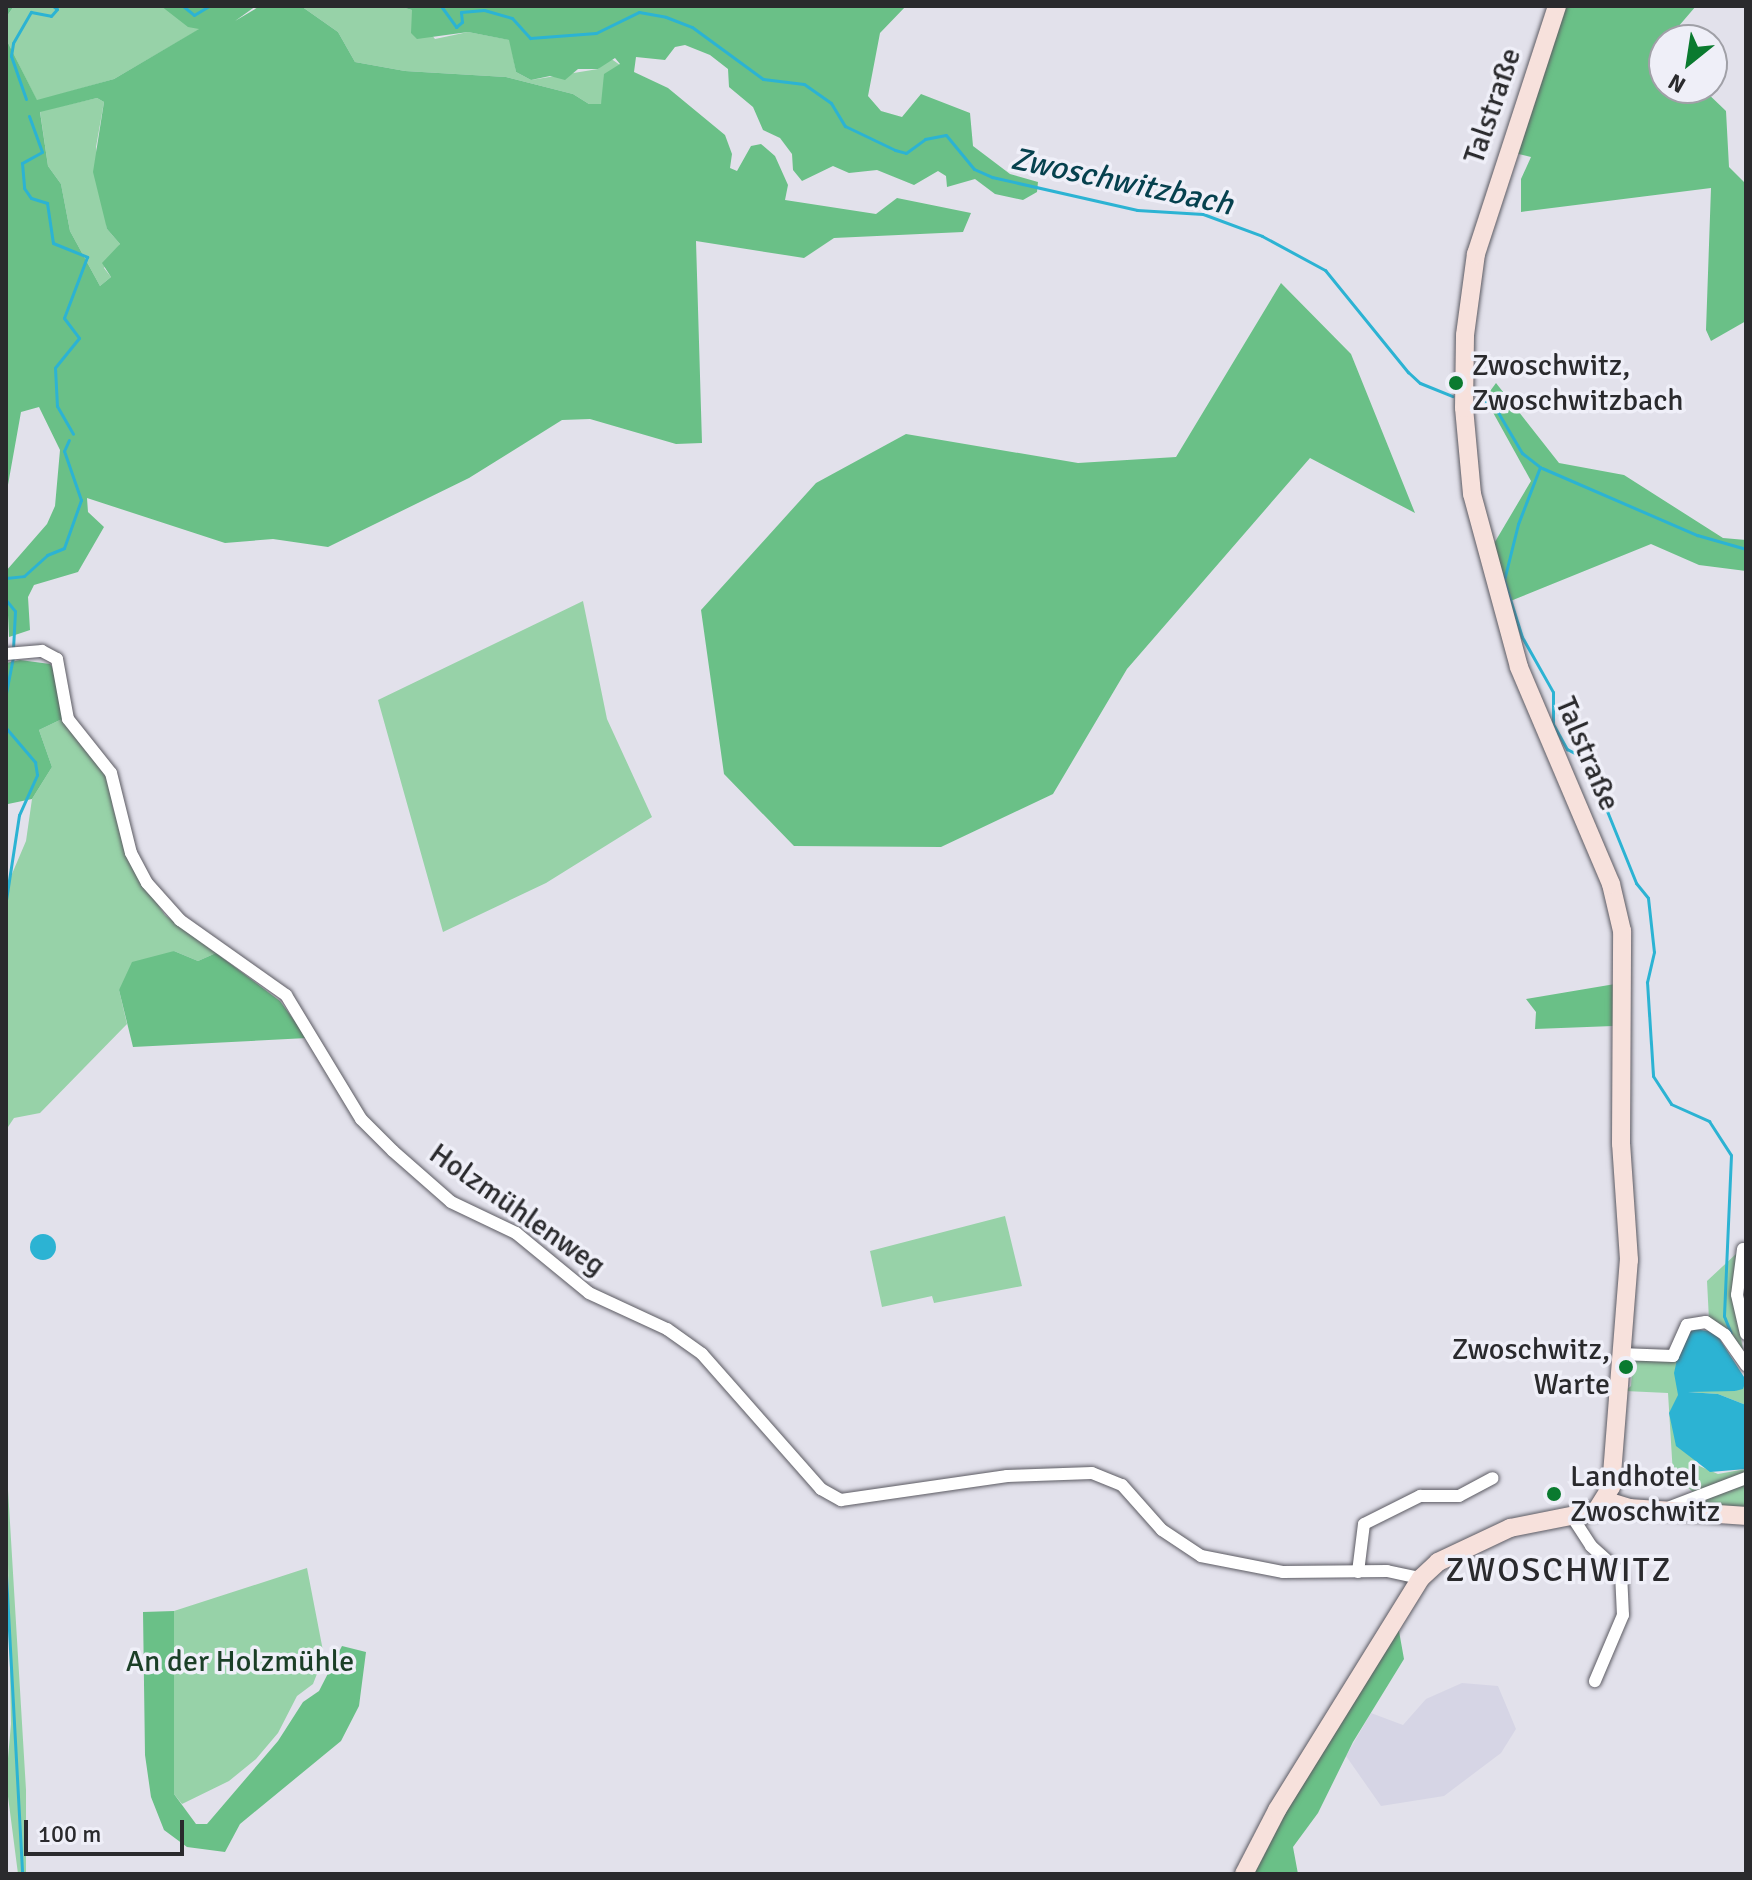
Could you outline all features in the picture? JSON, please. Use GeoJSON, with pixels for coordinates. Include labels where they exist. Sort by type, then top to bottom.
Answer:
{"type":"FeatureCollection","features":[{"type":"Feature","properties":{"kind":"street","name":"Talstraße"},"geometry":{"type":"LineString","coordinates":[[1557,6],[1476,254],[1465,335],[1465,433],[1472,494],[1519,667],[1611,884],[1622,931],[1621,1144],[1629,1260],[1607,1501]]}},
{"type":"Feature","properties":{"kind":"street","name":"Holzmühlenweg"},"geometry":{"type":"LineString","coordinates":[[6,654],[25,652],[53,655],[64,680],[68,719],[111,773],[131,853],[147,883],[180,920],[286,995],[361,1119],[451,1202],[516,1233],[589,1293],[667,1329],[702,1354],[821,1489],[841,1500],[1007,1476],[1092,1473],[1122,1485],[1169,1536],[1201,1556],[1283,1572],[1358,1572],[1421,1578]]}},
{"type":"Feature","properties":{"kind":"street"},"geometry":{"type":"LineString","coordinates":[[1743,1249],[1737,1295],[1746,1334]]}},
{"type":"Feature","properties":{"kind":"street"},"geometry":{"type":"LineString","coordinates":[[1620,1354],[1673,1356],[1687,1325],[1706,1322],[1725,1335],[1746,1365]]}},
{"type":"Feature","properties":{"kind":"street"},"geometry":{"type":"LineString","coordinates":[[1358,1572],[1364,1524],[1420,1496],[1459,1496],[1493,1478]]}},
{"type":"Feature","properties":{"kind":"street"},"geometry":{"type":"LineString","coordinates":[[1670,1507],[1746,1478]]}},
{"type":"Feature","properties":{"kind":"street"},"geometry":{"type":"LineString","coordinates":[[1244,1874],[1277,1810],[1421,1578],[1438,1562],[1486,1538],[1596,1511],[1607,1501],[1630,1508],[1670,1507],[1746,1516]]}},
{"type":"Feature","properties":{"kind":"street"},"geometry":{"type":"LineString","coordinates":[[1571,1515],[1591,1546],[1621,1573],[1623,1615],[1595,1681]]}},
{"type":"Feature","properties":{"kind":"shaded area"},"geometry":{"type":"Polygon","coordinates":[[[1462,1683],[1498,1686],[1516,1729],[1501,1753],[1444,1796],[1381,1806],[1346,1756],[1371,1713],[1403,1725],[1426,1699],[1462,1683]]]}},
{"type":"Feature","properties":{"kind":"green space"},"geometry":{"type":"Polygon","coordinates":[[[6,6],[14,6],[7,16],[6,39],[6,6]]]}},
{"type":"Feature","properties":{"kind":"green space"},"geometry":{"type":"Polygon","coordinates":[[[14,6],[161,6],[200,29],[114,79],[37,101],[6,39],[7,16],[14,6]]]}},
{"type":"Feature","properties":{"kind":"green space"},"geometry":{"type":"Polygon","coordinates":[[[161,6],[256,6],[235,21],[260,6],[301,6],[338,32],[355,62],[405,71],[506,77],[573,94],[589,104],[601,104],[604,74],[620,64],[615,58],[598,69],[578,69],[565,80],[550,76],[531,80],[516,72],[509,40],[468,32],[417,39],[411,33],[412,10],[398,6],[906,6],[880,33],[868,96],[881,111],[902,117],[921,94],[970,113],[973,146],[1010,174],[1038,182],[1037,192],[1023,200],[995,194],[975,179],[947,187],[946,176],[938,171],[914,185],[877,170],[849,173],[833,166],[802,181],[793,170],[792,154],[780,138],[763,130],[753,107],[729,87],[728,69],[710,55],[685,45],[675,47],[665,60],[636,57],[634,72],[668,88],[725,135],[732,154],[730,168],[737,171],[751,146],[761,144],[775,156],[788,185],[785,200],[876,214],[897,198],[971,213],[963,232],[834,238],[804,258],[696,241],[702,443],[676,444],[590,419],[562,420],[469,478],[328,547],[273,539],[225,543],[87,498],[88,512],[104,527],[78,572],[34,585],[28,597],[30,630],[9,637],[6,571],[47,524],[55,506],[60,450],[39,407],[21,412],[6,496],[6,39],[37,100],[114,79],[199,29],[188,27],[161,6]],[[97,98],[40,112],[48,166],[61,184],[70,231],[100,286],[111,277],[102,263],[120,244],[107,229],[93,172],[104,102],[97,98]]]}},
{"type":"Feature","properties":{"kind":"green space"},"geometry":{"type":"Polygon","coordinates":[[[301,6],[398,6],[412,10],[435,39],[468,32],[510,40],[516,72],[531,80],[598,69],[610,58],[620,65],[601,104],[589,104],[573,94],[506,77],[405,71],[355,62],[338,32],[301,6]]]}},
{"type":"Feature","properties":{"kind":"green space"},"geometry":{"type":"Polygon","coordinates":[[[1557,6],[1696,6],[1681,24],[1648,24],[1648,104],[1719,104],[1726,111],[1729,167],[1746,184],[1746,321],[1711,341],[1706,330],[1711,188],[1521,212],[1521,179],[1531,157],[1506,151],[1557,6]]]}},
{"type":"Feature","properties":{"kind":"green space"},"geometry":{"type":"Polygon","coordinates":[[[97,98],[104,102],[96,147],[107,229],[120,244],[104,268],[111,277],[100,286],[70,231],[61,184],[48,166],[40,111],[97,98]]]}},
{"type":"Feature","properties":{"kind":"green space"},"geometry":{"type":"Polygon","coordinates":[[[1281,283],[1351,354],[1415,513],[1310,458],[1127,669],[1053,794],[941,847],[794,846],[724,774],[701,610],[816,483],[906,434],[1078,463],[1176,457],[1281,283]]]}},
{"type":"Feature","properties":{"kind":"green space"},"geometry":{"type":"Polygon","coordinates":[[[1496,383],[1559,463],[1624,475],[1723,538],[1746,540],[1746,571],[1699,565],[1651,544],[1503,604],[1489,552],[1531,481],[1485,398],[1496,383]]]}},
{"type":"Feature","properties":{"kind":"green space"},"geometry":{"type":"Polygon","coordinates":[[[583,601],[607,719],[652,817],[546,883],[443,932],[378,700],[583,601]]]}},
{"type":"Feature","properties":{"kind":"green space"},"geometry":{"type":"Polygon","coordinates":[[[20,660],[50,664],[57,674],[62,719],[39,730],[52,767],[32,799],[8,804],[6,663],[20,660]]]}},
{"type":"Feature","properties":{"kind":"green space"},"geometry":{"type":"Polygon","coordinates":[[[62,719],[112,783],[112,805],[131,865],[165,915],[216,953],[198,961],[174,951],[119,990],[127,1024],[40,1113],[14,1118],[6,1130],[6,888],[26,841],[32,799],[52,767],[39,730],[62,719]]]}},
{"type":"Feature","properties":{"kind":"green space"},"geometry":{"type":"Polygon","coordinates":[[[174,951],[198,961],[216,953],[280,1001],[307,1038],[133,1047],[119,990],[132,962],[174,951]]]}},
{"type":"Feature","properties":{"kind":"green space"},"geometry":{"type":"Polygon","coordinates":[[[1615,984],[1613,1026],[1535,1029],[1536,1012],[1526,999],[1615,984]]]}},
{"type":"Feature","properties":{"kind":"green space"},"geometry":{"type":"Polygon","coordinates":[[[1005,1216],[1022,1286],[934,1303],[932,1296],[882,1307],[870,1251],[1005,1216]]]}},
{"type":"Feature","properties":{"kind":"green space"},"geometry":{"type":"Polygon","coordinates":[[[1737,1253],[1737,1315],[1744,1356],[1709,1320],[1707,1281],[1737,1253]]]}},
{"type":"Feature","properties":{"kind":"green space"},"geometry":{"type":"Polygon","coordinates":[[[1633,1357],[1677,1359],[1678,1395],[1697,1465],[1718,1474],[1746,1469],[1746,1476],[1693,1492],[1673,1475],[1668,1393],[1625,1391],[1631,1386],[1633,1357]]]}},
{"type":"Feature","properties":{"kind":"green space"},"geometry":{"type":"Polygon","coordinates":[[[1746,1382],[1746,1405],[1718,1394],[1687,1392],[1688,1388],[1735,1391],[1746,1382]]]}},
{"type":"Feature","properties":{"kind":"green space"},"geometry":{"type":"Polygon","coordinates":[[[6,1456],[26,1790],[26,1874],[18,1874],[6,1781],[11,1724],[6,1456]]]}},
{"type":"Feature","properties":{"kind":"green space"},"geometry":{"type":"Polygon","coordinates":[[[1746,1481],[1746,1513],[1697,1506],[1692,1501],[1746,1481]]]}},
{"type":"Feature","properties":{"kind":"green space","name":"An der Holzmühle"},"geometry":{"type":"Polygon","coordinates":[[[307,1568],[324,1656],[313,1684],[297,1696],[278,1733],[256,1759],[229,1781],[182,1804],[174,1794],[174,1611],[307,1568]]]}},
{"type":"Feature","properties":{"kind":"green space"},"geometry":{"type":"Polygon","coordinates":[[[174,1611],[174,1794],[196,1824],[207,1824],[278,1741],[303,1702],[319,1691],[342,1646],[366,1652],[359,1706],[341,1741],[240,1824],[225,1852],[187,1847],[164,1830],[151,1797],[145,1755],[143,1612],[174,1611]]]}},
{"type":"Feature","properties":{"kind":"green space"},"geometry":{"type":"Polygon","coordinates":[[[1397,1620],[1404,1659],[1353,1742],[1318,1813],[1293,1847],[1298,1874],[1244,1874],[1397,1620]]]}},
{"type":"Feature","properties":{"kind":"water"},"geometry":{"type":"Polygon","coordinates":[[[43,1234],[52,1238],[56,1247],[52,1256],[43,1260],[34,1256],[30,1247],[34,1238],[43,1234]]]}},
{"type":"Feature","properties":{"kind":"water"},"geometry":{"type":"Polygon","coordinates":[[[1694,1329],[1715,1332],[1746,1380],[1743,1389],[1735,1391],[1688,1392],[1718,1394],[1746,1405],[1746,1469],[1710,1472],[1676,1446],[1669,1413],[1678,1395],[1674,1373],[1682,1337],[1694,1329]]]}},
{"type":"Feature","properties":{"kind":"waterway"},"geometry":{"type":"LineString","coordinates":[[26,99],[11,56],[13,43],[31,12],[51,16],[57,9],[53,6]]}},
{"type":"Feature","properties":{"kind":"waterway"},"geometry":{"type":"LineString","coordinates":[[183,6],[194,15],[209,6]]}},
{"type":"Feature","properties":{"kind":"waterway","name":"Zwoschwitzbach"},"geometry":{"type":"LineString","coordinates":[[441,6],[456,27],[462,22],[461,12],[484,10],[512,18],[530,38],[596,33],[639,12],[666,17],[692,27],[763,79],[804,84],[831,103],[845,126],[895,150],[906,153],[925,139],[946,135],[974,169],[992,177],[1137,210],[1203,214],[1262,236],[1325,270],[1408,372],[1420,383],[1453,396]]}},
{"type":"Feature","properties":{"kind":"waterway"},"geometry":{"type":"LineString","coordinates":[[29,116],[42,152],[22,163],[24,188],[31,198],[47,203],[53,243],[87,257],[64,318],[79,338],[55,368],[57,406],[73,434]]}},
{"type":"Feature","properties":{"kind":"waterway","name":"Zwoschwitzbach"},"geometry":{"type":"LineString","coordinates":[[1478,395],[1496,409],[1522,453],[1540,467],[1518,524],[1504,580],[1522,637],[1553,692],[1553,724],[1567,749],[1586,759],[1636,883],[1648,898],[1654,952],[1647,982],[1653,1076],[1671,1104],[1709,1121],[1731,1155],[1724,1316],[1731,1333]]}},
{"type":"Feature","properties":{"kind":"waterway"},"geometry":{"type":"LineString","coordinates":[[6,578],[24,576],[47,555],[64,548],[81,500],[64,451],[69,440]]}},
{"type":"Feature","properties":{"kind":"waterway"},"geometry":{"type":"LineString","coordinates":[[1542,468],[1697,535],[1746,549]]}},
{"type":"Feature","properties":{"kind":"waterway"},"geometry":{"type":"LineString","coordinates":[[6,600],[15,611],[13,650]]}},
{"type":"Feature","properties":{"kind":"waterway"},"geometry":{"type":"LineString","coordinates":[[6,693],[13,657]]}},
{"type":"Feature","properties":{"kind":"waterway"},"geometry":{"type":"LineString","coordinates":[[6,728],[35,762],[37,775],[19,815],[6,900]]}},
{"type":"Feature","properties":{"kind":"waterway"},"geometry":{"type":"LineString","coordinates":[[6,1575],[22,1874]]}},
{"type":"Feature","properties":{"kind":"place","name":"Zwoschwitz, Zwoschwitzbach"},"geometry":{"type":"Point","coordinates":[1456,383]}},
{"type":"Feature","properties":{"kind":"place","name":"Zwoschwitz, Warte"},"geometry":{"type":"Point","coordinates":[1626,1367]}},
{"type":"Feature","properties":{"kind":"place","name":"Landhotel Zwoschwitz"},"geometry":{"type":"Point","coordinates":[1554,1494]}},
{"type":"Feature","properties":{"kind":"district","name":"ZWOSCHWITZ"},"geometry":{"type":"Point","coordinates":[1559,1571]}}]}
